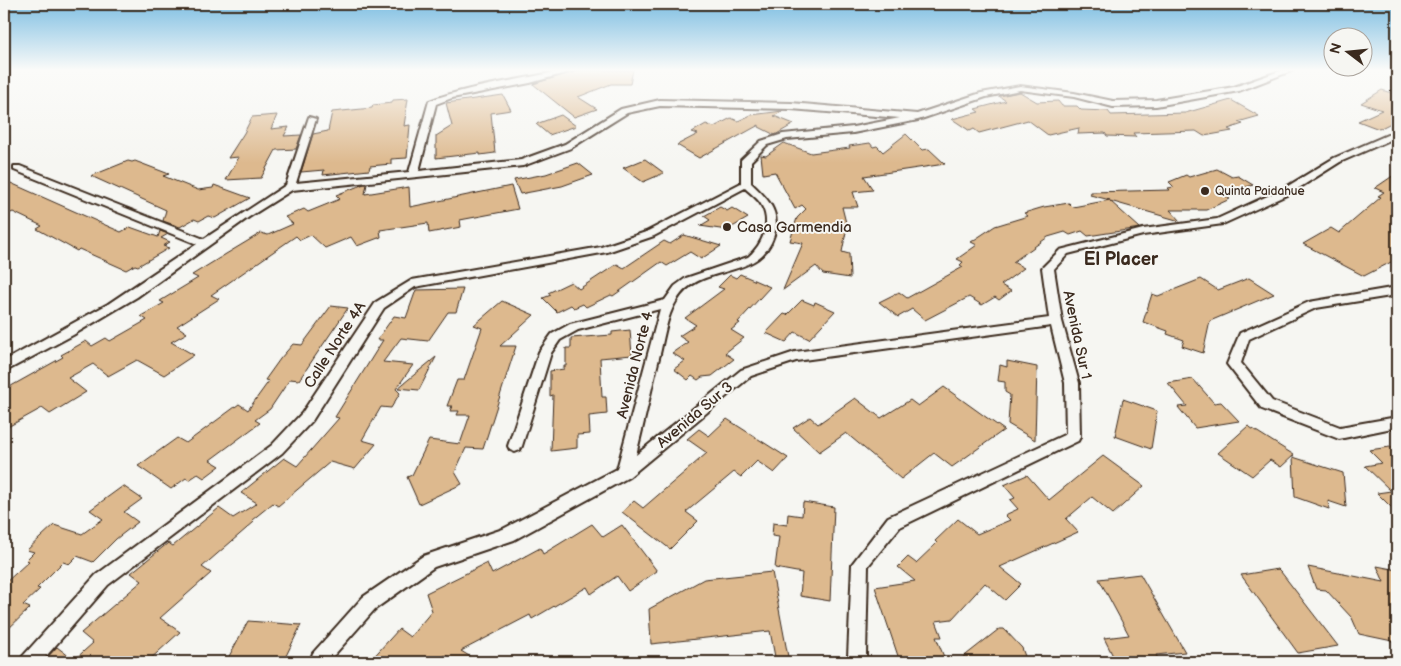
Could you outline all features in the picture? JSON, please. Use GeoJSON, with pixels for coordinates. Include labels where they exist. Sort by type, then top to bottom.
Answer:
{"type":"FeatureCollection","features":[{"type":"Feature","properties":{"kind":"street"},"geometry":{"type":"LineString","coordinates":[[413,174],[432,103],[437,101]]}},
{"type":"Feature","properties":{"kind":"street"},"geometry":{"type":"LineString","coordinates":[[746,184],[746,160],[764,143],[786,136],[853,130],[918,117],[966,101]]}},
{"type":"Feature","properties":{"kind":"street"},"geometry":{"type":"LineString","coordinates":[[1100,101],[1113,104],[1167,101]]}},
{"type":"Feature","properties":{"kind":"street"},"geometry":{"type":"LineString","coordinates":[[4,367],[84,325],[173,266],[265,200],[290,187],[523,163],[568,146],[624,111],[660,103],[791,106],[918,117]]}},
{"type":"Feature","properties":{"kind":"street"},"geometry":{"type":"LineString","coordinates":[[290,187],[312,119]]}},
{"type":"Feature","properties":{"kind":"street","name":"Avenida Sur 1"},"geometry":{"type":"LineString","coordinates":[[860,662],[858,657],[860,564],[894,522],[1072,437],[1072,383],[1056,321],[1048,268],[1064,252],[1143,232],[1219,222],[1287,191],[1337,160],[1397,134]]}},
{"type":"Feature","properties":{"kind":"street"},"geometry":{"type":"LineString","coordinates":[[17,168],[204,243]]}},
{"type":"Feature","properties":{"kind":"street","name":"Avenida Norte 4"},"geometry":{"type":"LineString","coordinates":[[624,473],[662,320],[668,304],[682,286],[706,274],[746,262],[764,247],[772,226],[767,205],[746,184]]}},
{"type":"Feature","properties":{"kind":"street","name":"Calle Norte 4A"},"geometry":{"type":"LineString","coordinates":[[29,662],[102,580],[277,449],[307,417],[380,305],[412,284],[603,250],[650,234],[746,184]]}},
{"type":"Feature","properties":{"kind":"street"},"geometry":{"type":"LineString","coordinates":[[1397,291],[1313,305],[1244,336],[1234,364],[1267,405],[1339,433],[1397,422]]}},
{"type":"Feature","properties":{"kind":"street"},"geometry":{"type":"LineString","coordinates":[[515,446],[544,352],[556,337],[574,327],[668,304]]}},
{"type":"Feature","properties":{"kind":"street","name":"Avenida Sur 3"},"geometry":{"type":"LineString","coordinates":[[319,662],[319,659],[368,603],[429,561],[508,534],[624,473],[746,373],[795,357],[1056,321]]}},
{"type":"Feature","properties":{"kind":"building"},"geometry":{"type":"Polygon","coordinates":[[[393,101],[408,101],[404,126],[410,125],[407,158],[391,159],[391,164],[370,166],[369,170],[323,175],[324,170],[301,172],[313,134],[328,131],[332,112],[372,108],[373,105],[392,103],[393,101]]]}},
{"type":"Feature","properties":{"kind":"building"},"geometry":{"type":"Polygon","coordinates":[[[506,101],[511,110],[491,113],[495,153],[436,158],[436,136],[452,126],[446,103],[506,101]]]}},
{"type":"Feature","properties":{"kind":"building"},"geometry":{"type":"Polygon","coordinates":[[[554,101],[584,101],[597,109],[574,117],[554,101]]]}},
{"type":"Feature","properties":{"kind":"building"},"geometry":{"type":"Polygon","coordinates":[[[1006,101],[1058,101],[1062,106],[1077,106],[1081,110],[1108,111],[1111,115],[1185,113],[1233,101],[1259,116],[1238,122],[1243,124],[1228,129],[1232,131],[1204,136],[1196,131],[1133,133],[1136,137],[1107,136],[1105,133],[1078,134],[1079,128],[1048,135],[1028,120],[979,133],[974,129],[970,131],[952,119],[979,112],[975,109],[1006,101]]]}},
{"type":"Feature","properties":{"kind":"building"},"geometry":{"type":"Polygon","coordinates":[[[1364,101],[1397,101],[1397,120],[1379,129],[1358,121],[1382,110],[1361,103],[1364,101]]]}},
{"type":"Feature","properties":{"kind":"building"},"geometry":{"type":"Polygon","coordinates":[[[783,111],[774,116],[794,124],[775,135],[759,127],[759,125],[699,158],[677,145],[698,134],[692,132],[706,124],[714,127],[731,118],[738,121],[751,115],[783,111]]]}},
{"type":"Feature","properties":{"kind":"building"},"geometry":{"type":"Polygon","coordinates":[[[277,115],[271,129],[289,127],[284,136],[301,135],[296,149],[276,150],[261,178],[226,180],[239,157],[228,158],[252,117],[277,115]]]}},
{"type":"Feature","properties":{"kind":"building"},"geometry":{"type":"Polygon","coordinates":[[[561,115],[576,126],[549,135],[536,124],[561,115]]]}},
{"type":"Feature","properties":{"kind":"building"},"geometry":{"type":"Polygon","coordinates":[[[906,134],[922,150],[929,149],[945,164],[864,176],[873,190],[853,192],[858,207],[842,207],[847,227],[842,252],[849,254],[850,278],[823,274],[816,266],[783,290],[803,243],[790,241],[797,218],[806,209],[802,205],[795,209],[775,172],[763,174],[761,155],[766,156],[784,143],[811,153],[850,148],[849,146],[870,143],[873,147],[877,146],[883,152],[906,134]]]}},
{"type":"Feature","properties":{"kind":"building"},"geometry":{"type":"Polygon","coordinates":[[[645,159],[664,173],[643,182],[623,168],[645,159]]]}},
{"type":"Feature","properties":{"kind":"building"},"geometry":{"type":"Polygon","coordinates":[[[128,161],[135,161],[169,174],[163,176],[198,190],[213,188],[214,185],[250,198],[215,218],[208,216],[199,221],[194,219],[180,227],[163,221],[166,210],[91,176],[128,161]]]}},
{"type":"Feature","properties":{"kind":"building"},"geometry":{"type":"Polygon","coordinates":[[[578,163],[593,175],[562,186],[520,194],[514,180],[546,174],[578,163]]]}},
{"type":"Feature","properties":{"kind":"building"},"geometry":{"type":"Polygon","coordinates":[[[1217,169],[1232,177],[1238,176],[1253,185],[1222,194],[1230,199],[1206,210],[1170,210],[1180,221],[1110,201],[1140,228],[1088,236],[1082,231],[1070,235],[1065,232],[1048,237],[1013,262],[1024,268],[1001,285],[1011,291],[999,300],[995,297],[982,305],[969,297],[925,320],[912,309],[898,317],[879,302],[899,292],[907,298],[963,267],[960,265],[963,262],[957,259],[977,245],[971,242],[995,226],[1028,216],[1024,213],[1044,207],[1069,203],[1073,207],[1110,200],[1090,195],[1091,192],[1170,190],[1168,188],[1174,187],[1169,182],[1186,175],[1189,177],[1217,169]]]}},
{"type":"Feature","properties":{"kind":"building"},"geometry":{"type":"Polygon","coordinates":[[[1397,173],[1397,259],[1364,276],[1303,244],[1331,228],[1339,233],[1381,197],[1378,196],[1384,192],[1375,188],[1397,173]]]}},
{"type":"Feature","properties":{"kind":"building"},"geometry":{"type":"Polygon","coordinates":[[[4,180],[121,232],[130,227],[158,237],[160,231],[168,234],[161,238],[170,242],[163,246],[169,248],[138,266],[135,265],[126,270],[79,249],[77,251],[37,229],[42,226],[13,212],[4,216],[4,180]]]}},
{"type":"Feature","properties":{"kind":"building"},"geometry":{"type":"Polygon","coordinates":[[[367,184],[365,194],[409,187],[410,207],[511,186],[518,209],[460,220],[461,227],[429,233],[428,223],[380,230],[381,237],[357,246],[351,237],[325,248],[311,235],[300,240],[296,236],[211,295],[219,299],[177,326],[187,333],[171,342],[194,355],[164,375],[137,360],[108,376],[93,364],[68,378],[86,392],[50,414],[42,408],[4,429],[4,390],[63,357],[61,355],[86,341],[92,346],[106,338],[110,341],[147,320],[141,316],[164,303],[160,301],[198,278],[192,275],[261,233],[268,235],[293,224],[285,217],[304,209],[308,212],[340,199],[336,195],[367,184]]]}},
{"type":"Feature","properties":{"kind":"building","name":"Casa Garmendia"},"geometry":{"type":"Polygon","coordinates":[[[720,207],[727,211],[732,208],[748,218],[727,230],[700,226],[710,220],[704,216],[720,207]]]}},
{"type":"Feature","properties":{"kind":"building"},"geometry":{"type":"Polygon","coordinates":[[[684,235],[721,246],[701,259],[690,252],[667,266],[661,262],[613,296],[611,295],[586,307],[583,304],[574,308],[571,305],[557,312],[543,298],[551,295],[548,293],[571,282],[579,289],[617,264],[624,268],[664,241],[670,244],[684,235]]]}},
{"type":"Feature","properties":{"kind":"building"},"geometry":{"type":"Polygon","coordinates":[[[740,274],[770,287],[738,322],[740,323],[731,330],[744,338],[725,353],[734,359],[712,376],[702,377],[698,380],[692,376],[688,380],[674,369],[685,361],[672,353],[688,342],[679,336],[696,325],[685,318],[724,289],[718,287],[730,275],[736,278],[740,274]]]}},
{"type":"Feature","properties":{"kind":"building"},"geometry":{"type":"Polygon","coordinates":[[[1249,278],[1274,294],[1210,321],[1203,353],[1182,346],[1184,340],[1167,334],[1168,331],[1143,322],[1152,294],[1158,296],[1201,279],[1218,290],[1249,278]]]}},
{"type":"Feature","properties":{"kind":"building"},"geometry":{"type":"Polygon","coordinates":[[[463,289],[456,312],[448,312],[428,341],[401,338],[383,362],[413,365],[396,389],[400,393],[391,408],[381,407],[362,440],[376,444],[355,469],[330,462],[278,506],[273,503],[252,520],[254,522],[202,567],[211,573],[160,618],[180,632],[147,662],[43,662],[57,647],[74,660],[93,643],[81,633],[142,581],[131,573],[168,543],[173,546],[219,508],[233,518],[257,503],[241,493],[284,458],[297,466],[339,418],[335,417],[383,340],[377,340],[394,316],[406,318],[416,290],[463,289]]]}},
{"type":"Feature","properties":{"kind":"building"},"geometry":{"type":"Polygon","coordinates":[[[802,300],[814,305],[815,302],[835,311],[809,339],[795,332],[786,342],[766,333],[784,314],[787,315],[802,300]]]}},
{"type":"Feature","properties":{"kind":"building"},"geometry":{"type":"Polygon","coordinates":[[[502,301],[534,315],[500,346],[516,346],[483,449],[466,448],[455,472],[462,484],[419,504],[407,477],[412,475],[429,440],[460,444],[470,415],[457,415],[459,411],[450,411],[452,406],[447,406],[457,380],[464,380],[482,328],[474,325],[502,301]]]}},
{"type":"Feature","properties":{"kind":"building"},"geometry":{"type":"Polygon","coordinates":[[[331,306],[348,308],[299,380],[290,379],[270,409],[255,420],[260,423],[210,460],[220,466],[204,478],[198,474],[189,480],[186,478],[171,489],[138,466],[177,438],[186,443],[239,404],[248,410],[269,381],[265,380],[280,359],[293,344],[302,345],[331,306]]]}},
{"type":"Feature","properties":{"kind":"building"},"geometry":{"type":"Polygon","coordinates":[[[630,330],[632,355],[600,358],[602,397],[606,397],[607,414],[589,416],[590,434],[577,435],[577,448],[551,451],[553,395],[550,396],[550,371],[564,369],[564,366],[566,366],[566,348],[571,348],[571,338],[612,335],[612,332],[630,330]]]}},
{"type":"Feature","properties":{"kind":"building"},"geometry":{"type":"Polygon","coordinates":[[[436,357],[419,390],[398,388],[436,357]]]}},
{"type":"Feature","properties":{"kind":"building"},"geometry":{"type":"Polygon","coordinates":[[[1007,361],[1037,367],[1035,440],[1008,424],[1010,395],[1005,392],[1005,382],[998,381],[1000,365],[1007,367],[1007,361]]]}},
{"type":"Feature","properties":{"kind":"building"},"geometry":{"type":"Polygon","coordinates":[[[1193,379],[1214,403],[1221,402],[1239,421],[1195,428],[1178,407],[1187,406],[1168,383],[1193,379]]]}},
{"type":"Feature","properties":{"kind":"building"},"geometry":{"type":"Polygon","coordinates":[[[944,387],[1004,430],[952,467],[934,453],[901,479],[846,433],[819,452],[793,428],[810,417],[818,424],[855,398],[881,418],[910,400],[918,406],[944,387]]]}},
{"type":"Feature","properties":{"kind":"building"},"geometry":{"type":"Polygon","coordinates":[[[1123,399],[1157,411],[1151,449],[1115,436],[1123,399]]]}},
{"type":"Feature","properties":{"kind":"building"},"geometry":{"type":"Polygon","coordinates":[[[727,419],[788,458],[774,473],[757,461],[741,477],[734,472],[686,512],[698,521],[670,549],[622,512],[634,501],[643,508],[707,453],[687,439],[699,429],[709,436],[727,419]]]}},
{"type":"Feature","properties":{"kind":"building"},"geometry":{"type":"Polygon","coordinates":[[[1248,426],[1294,455],[1281,467],[1270,460],[1252,476],[1218,453],[1248,426]]]}},
{"type":"Feature","properties":{"kind":"building"},"geometry":{"type":"Polygon","coordinates":[[[1397,446],[1397,513],[1377,493],[1391,491],[1365,466],[1382,463],[1369,450],[1397,446]]]}},
{"type":"Feature","properties":{"kind":"building"},"geometry":{"type":"Polygon","coordinates":[[[1103,456],[1144,486],[1113,514],[1092,497],[1066,519],[1078,532],[1000,567],[1021,584],[1005,600],[985,583],[952,619],[936,621],[942,637],[936,637],[946,662],[900,662],[875,587],[915,581],[898,567],[908,557],[916,563],[958,519],[977,534],[1010,520],[1005,515],[1018,509],[1010,500],[1015,498],[1004,485],[1027,475],[1049,500],[1103,456]]]}},
{"type":"Feature","properties":{"kind":"building"},"geometry":{"type":"Polygon","coordinates":[[[1293,457],[1343,473],[1346,507],[1328,501],[1329,509],[1295,497],[1293,457]]]}},
{"type":"Feature","properties":{"kind":"building"},"geometry":{"type":"Polygon","coordinates":[[[123,486],[142,499],[124,512],[138,522],[116,539],[93,562],[77,556],[69,564],[63,562],[37,588],[40,589],[23,605],[30,608],[4,633],[4,584],[29,561],[26,560],[34,552],[27,550],[54,525],[82,534],[103,519],[90,510],[123,486]]]}},
{"type":"Feature","properties":{"kind":"building"},"geometry":{"type":"Polygon","coordinates":[[[803,502],[834,507],[830,601],[800,596],[802,573],[775,568],[779,537],[772,536],[773,523],[787,525],[788,514],[802,516],[803,502]]]}},
{"type":"Feature","properties":{"kind":"building"},"geometry":{"type":"Polygon","coordinates":[[[592,524],[603,537],[622,525],[657,571],[628,591],[617,576],[591,594],[587,587],[532,619],[530,615],[461,651],[479,662],[456,662],[445,655],[440,662],[369,662],[399,629],[410,637],[432,611],[426,593],[487,563],[492,574],[540,548],[543,554],[592,524]]]}},
{"type":"Feature","properties":{"kind":"building"},"geometry":{"type":"Polygon","coordinates":[[[1377,566],[1397,570],[1397,642],[1359,634],[1352,618],[1326,590],[1316,589],[1308,567],[1384,582],[1377,566]]]}},
{"type":"Feature","properties":{"kind":"building"},"geometry":{"type":"Polygon","coordinates":[[[1278,569],[1338,646],[1298,653],[1241,575],[1278,569]]]}},
{"type":"Feature","properties":{"kind":"building"},"geometry":{"type":"Polygon","coordinates":[[[772,572],[789,662],[776,662],[770,631],[651,644],[649,609],[704,579],[772,572]]]}},
{"type":"Feature","properties":{"kind":"building"},"geometry":{"type":"Polygon","coordinates":[[[1140,574],[1185,652],[1156,655],[1160,662],[1116,662],[1104,638],[1129,635],[1099,579],[1140,574]]]}},
{"type":"Feature","properties":{"kind":"building"},"geometry":{"type":"Polygon","coordinates":[[[248,621],[301,625],[283,662],[226,662],[248,621]]]}},
{"type":"Feature","properties":{"kind":"building"},"geometry":{"type":"Polygon","coordinates":[[[999,629],[1004,629],[1022,648],[1027,662],[957,662],[999,629]]]}},
{"type":"Feature","properties":{"kind":"place","name":"Quinta Paidahue"},"geometry":{"type":"Point","coordinates":[1205,191]}},
{"type":"Feature","properties":{"kind":"place","name":"Casa Garmendia"},"geometry":{"type":"Point","coordinates":[727,227]}},
{"type":"Feature","properties":{"kind":"district","name":"El Placer"},"geometry":{"type":"Point","coordinates":[1121,259]}}]}
